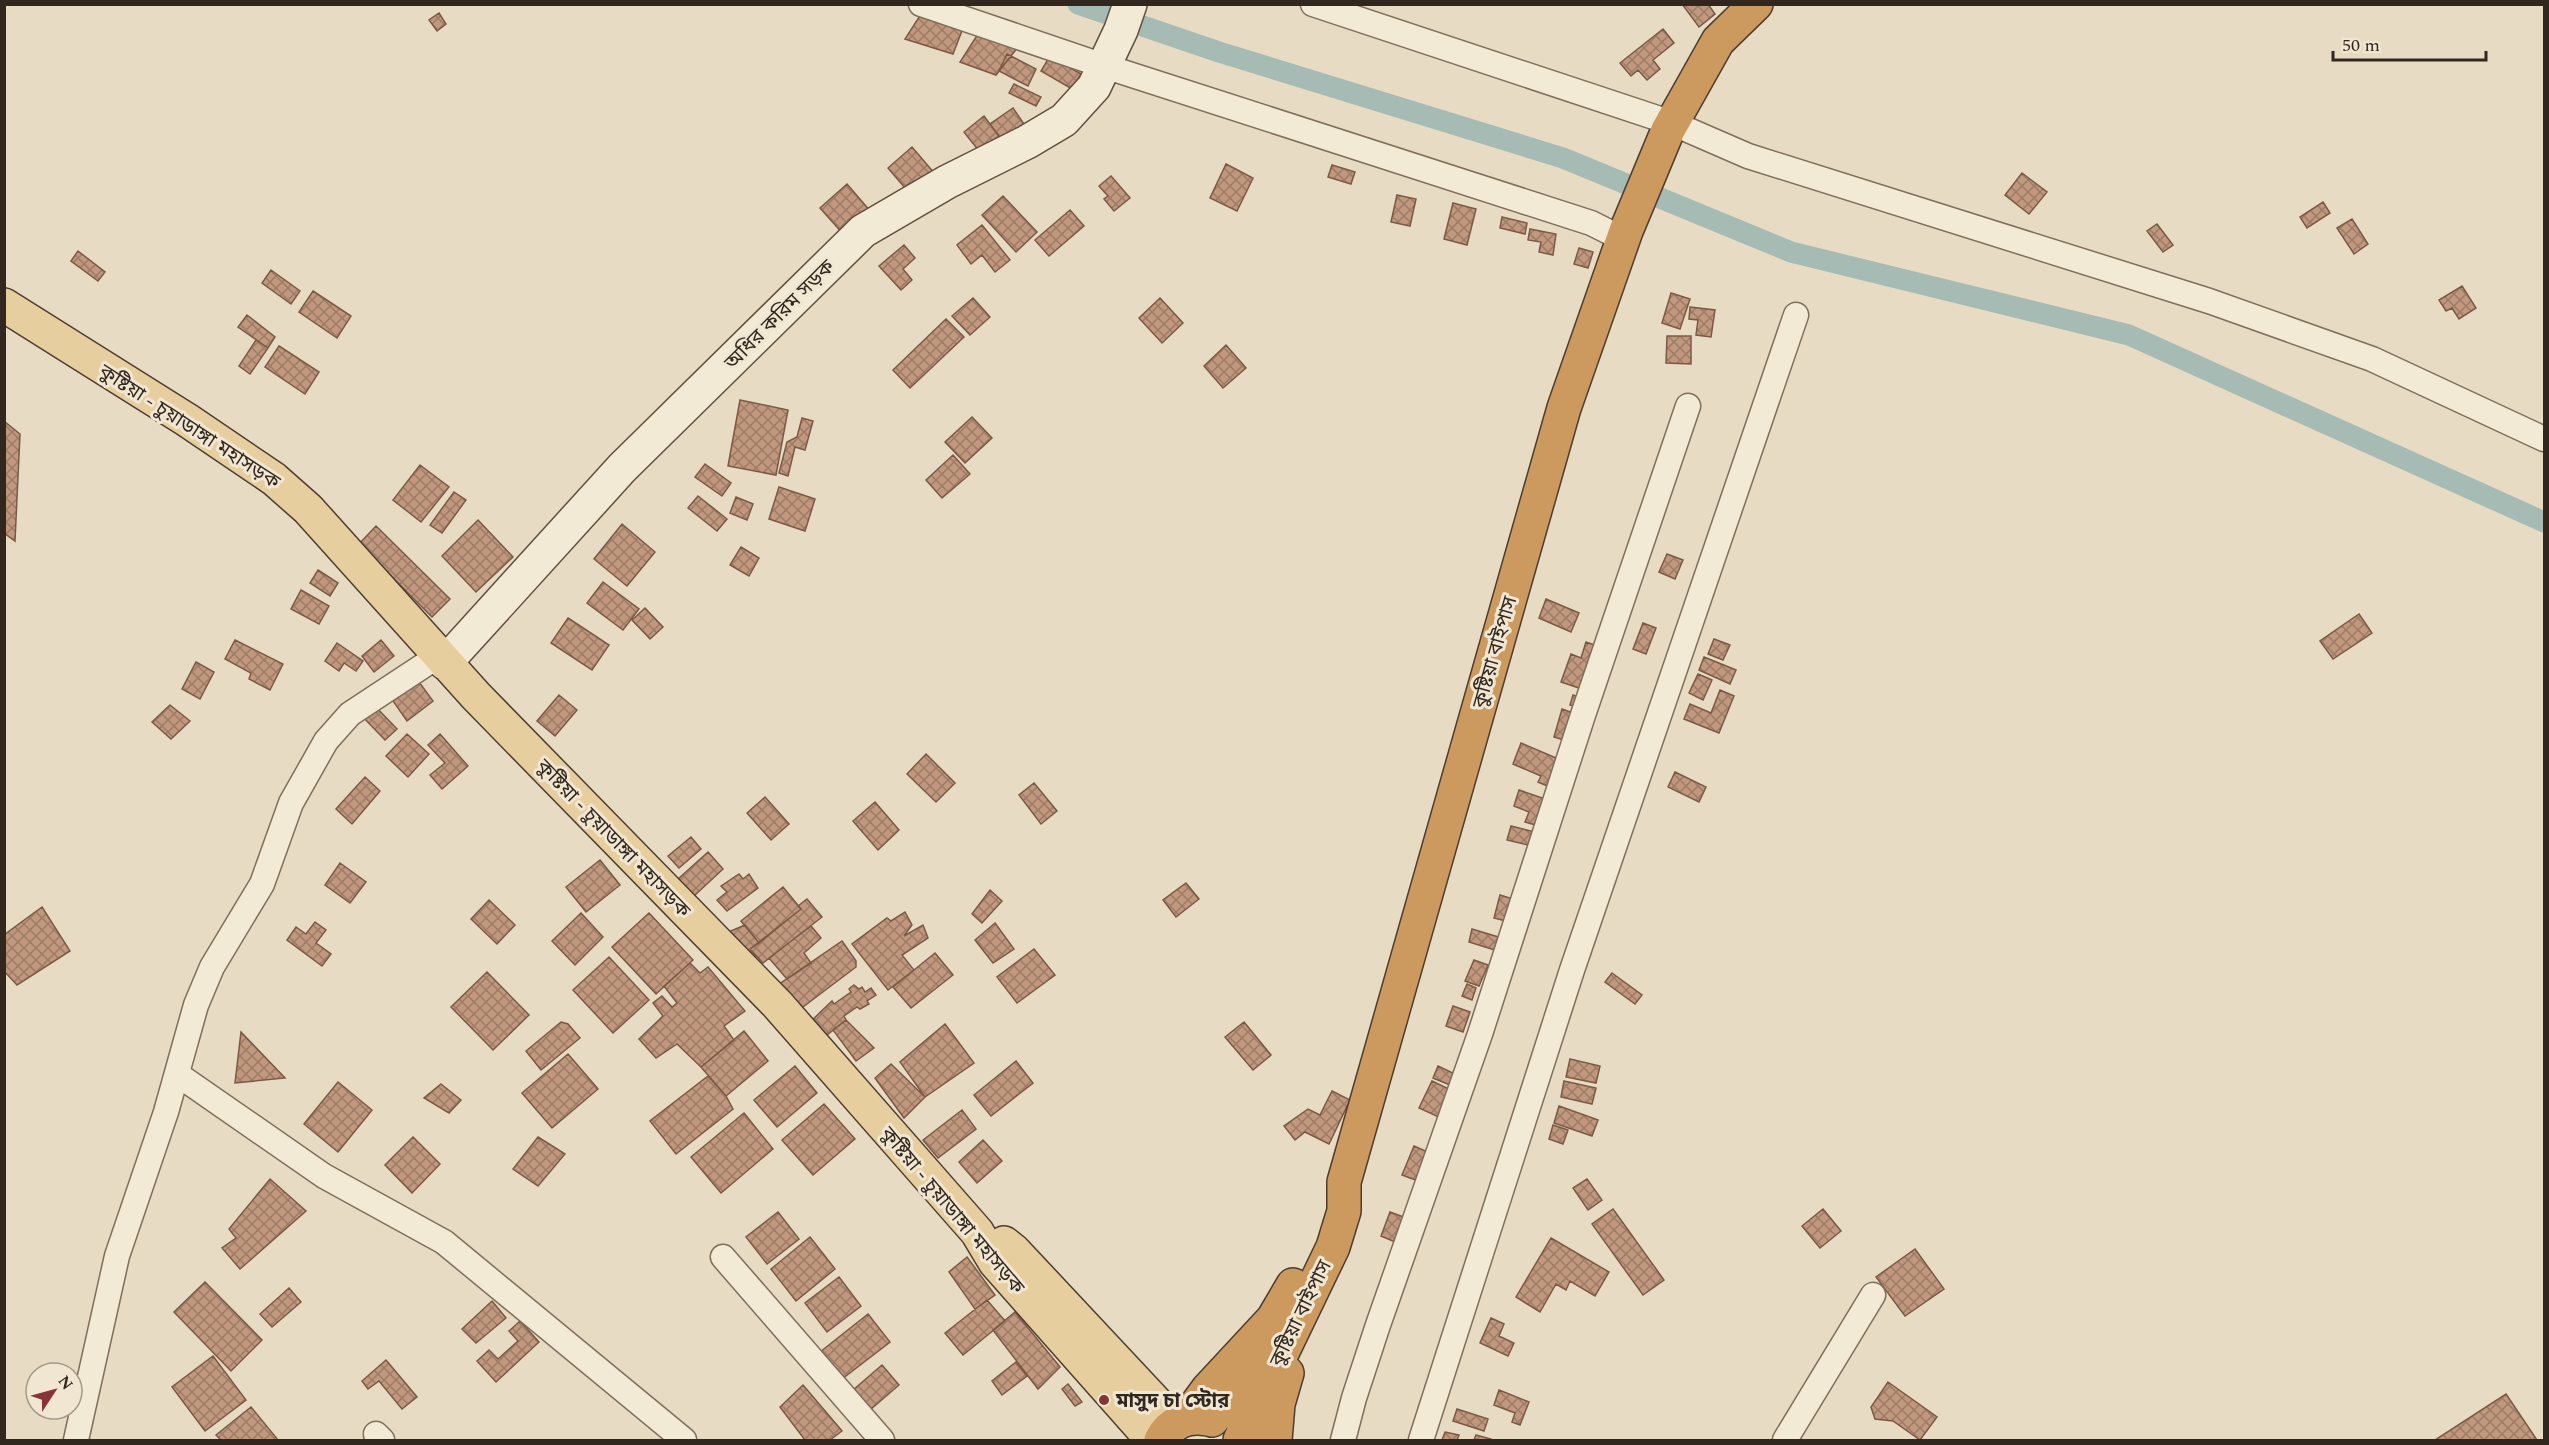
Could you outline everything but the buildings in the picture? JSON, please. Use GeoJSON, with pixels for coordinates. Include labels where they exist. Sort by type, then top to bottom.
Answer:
{"type":"FeatureCollection","features":[{"type":"Feature","properties":{"kind":"highway","name":"কুষ্টিয়া বাইপাস"},"geometry":{"type":"LineString","coordinates":[[1239,1440],[1301,1290],[1333,1247],[1344,1211],[1344,1182],[1564,408],[1624,235],[1670,126],[1718,41],[1756,4]]}},
{"type":"Feature","properties":{"kind":"highway"},"geometry":{"type":"LineString","coordinates":[[1179,1428],[1208,1389],[1301,1290]]}},
{"type":"Feature","properties":{"kind":"highway"},"geometry":{"type":"LineString","coordinates":[[1275,1440],[1278,1404],[1301,1290]]}},
{"type":"Feature","properties":{"kind":"highway"},"geometry":{"type":"LineString","coordinates":[[1179,1428],[1221,1424],[1239,1440]]}},
{"type":"Feature","properties":{"kind":"main road","name":"অধির করিম সড়ক"},"geometry":{"type":"LineString","coordinates":[[442,659],[622,468],[863,231],[947,182],[1027,142],[1064,120],[1094,87],[1126,17]]}},
{"type":"Feature","properties":{"kind":"main road","name":"কুষ্টিয়া - চুয়াডাঙ্গা মহাসড়ক"},"geometry":{"type":"LineString","coordinates":[[4,305],[187,420],[274,479],[308,509],[442,659],[777,1004],[977,1232],[994,1262],[1141,1426],[1179,1428]]}},
{"type":"Feature","properties":{"kind":"street"},"geometry":{"type":"LineString","coordinates":[[921,4],[1624,235]]}},
{"type":"Feature","properties":{"kind":"street"},"geometry":{"type":"LineString","coordinates":[[1313,4],[1670,126],[1748,156],[2209,301],[2372,359],[2544,439]]}},
{"type":"Feature","properties":{"kind":"street"},"geometry":{"type":"LineString","coordinates":[[1421,1440],[1572,970],[1796,315]]}},
{"type":"Feature","properties":{"kind":"street"},"geometry":{"type":"LineString","coordinates":[[1343,1440],[1378,1325],[1480,1034],[1583,714],[1688,406]]}},
{"type":"Feature","properties":{"kind":"street"},"geometry":{"type":"LineString","coordinates":[[76,1440],[117,1256],[177,1074],[196,1005],[213,967],[262,884],[291,803],[326,741],[350,714],[442,659]]}},
{"type":"Feature","properties":{"kind":"street"},"geometry":{"type":"LineString","coordinates":[[177,1074],[324,1176],[444,1242],[684,1440]]}},
{"type":"Feature","properties":{"kind":"street"},"geometry":{"type":"LineString","coordinates":[[723,1257],[882,1440]]}},
{"type":"Feature","properties":{"kind":"street"},"geometry":{"type":"LineString","coordinates":[[1785,1440],[1873,1295]]}},
{"type":"Feature","properties":{"kind":"waterway"},"geometry":{"type":"LineString","coordinates":[[1078,4],[1219,52],[1563,158],[1791,252],[2129,335],[2544,522]]}},
{"type":"Feature","properties":{"kind":"place","name":"মাসুদ চা স্টোর"},"geometry":{"type":"Point","coordinates":[1104,1400]}}]}
